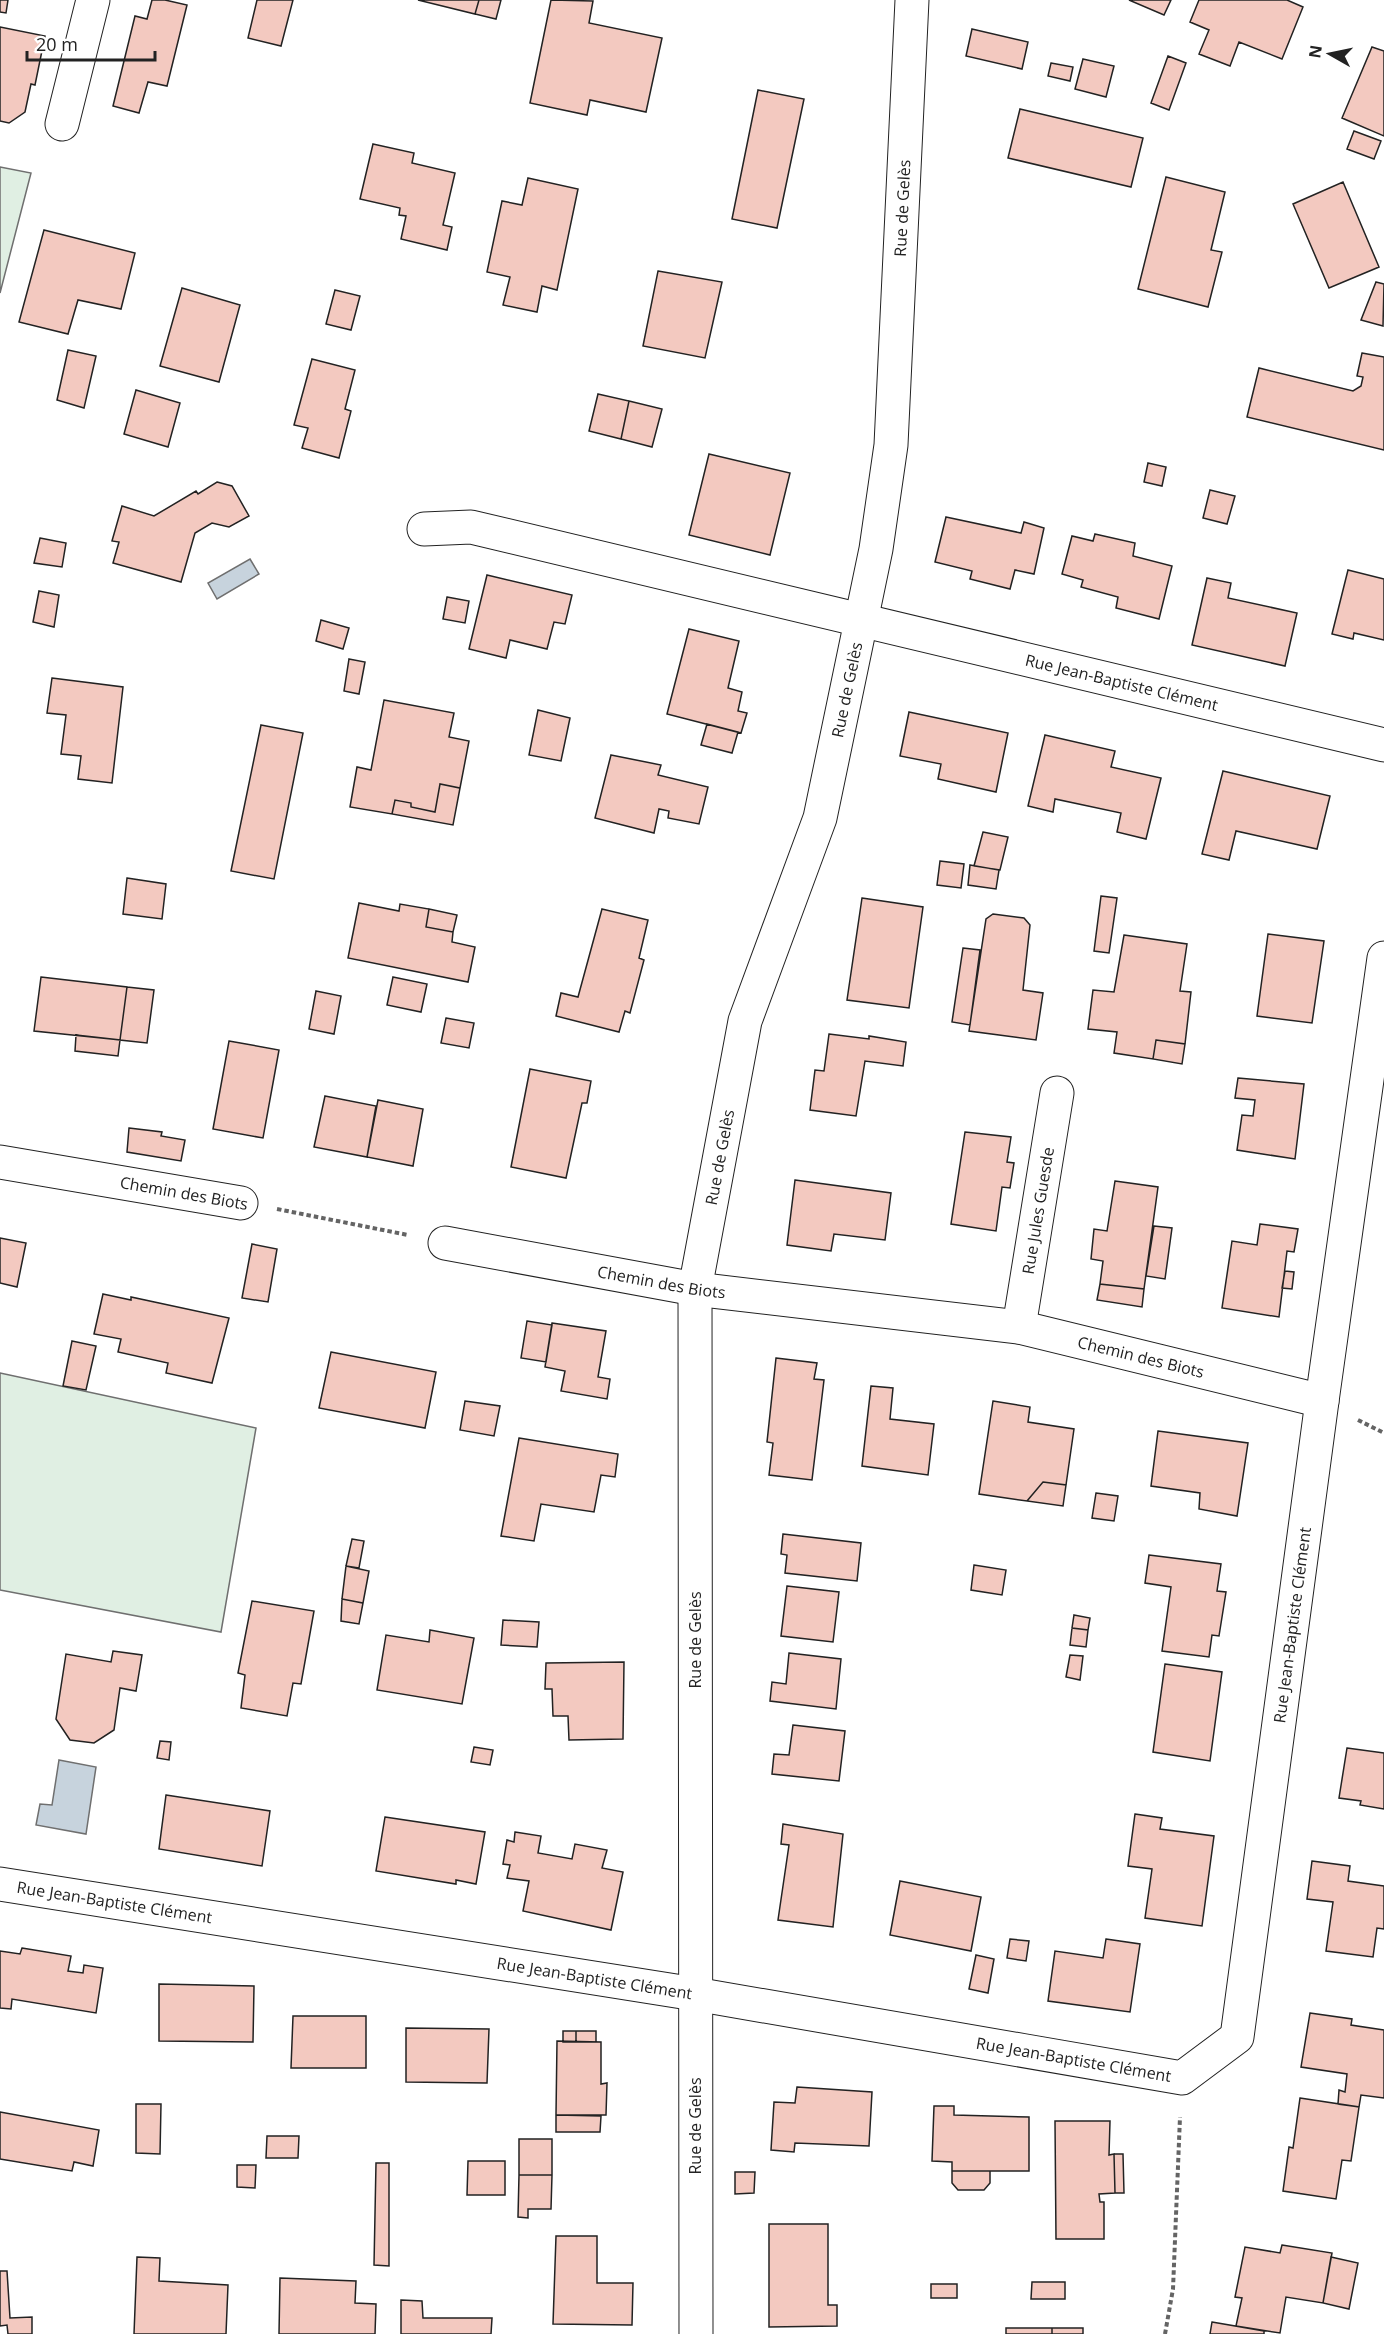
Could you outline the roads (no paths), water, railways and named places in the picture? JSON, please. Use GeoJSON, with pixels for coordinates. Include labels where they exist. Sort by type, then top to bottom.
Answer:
{"type":"FeatureCollection","features":[{"type":"Feature","properties":{"kind":"street"},"geometry":{"type":"LineString","coordinates":[[62,124],[93,0]]}},
{"type":"Feature","properties":{"kind":"street","name":"Rue de Gelès"},"geometry":{"type":"LineString","coordinates":[[696,2334],[695,1289],[745,1021],[820,818],[876,549],[891,445],[912,0]]}},
{"type":"Feature","properties":{"kind":"street","name":"Rue Jean-Baptiste Clément"},"geometry":{"type":"LineString","coordinates":[[424,529],[471,527],[860,618],[1384,745]]}},
{"type":"Feature","properties":{"kind":"street","name":"Rue Jean-Baptiste Clément"},"geometry":{"type":"LineString","coordinates":[[0,1884],[695,1994],[1182,2079],[1237,2037],[1384,958]]}},
{"type":"Feature","properties":{"kind":"street","name":"Rue Jules Guesde"},"geometry":{"type":"LineString","coordinates":[[1019,1327],[1057,1093]]}},
{"type":"Feature","properties":{"kind":"street","name":"Chemin des Biots"},"geometry":{"type":"LineString","coordinates":[[0,1162],[241,1203]]}},
{"type":"Feature","properties":{"kind":"street","name":"Chemin des Biots"},"geometry":{"type":"LineString","coordinates":[[445,1243],[695,1289],[1019,1327],[1322,1401]]}}]}
